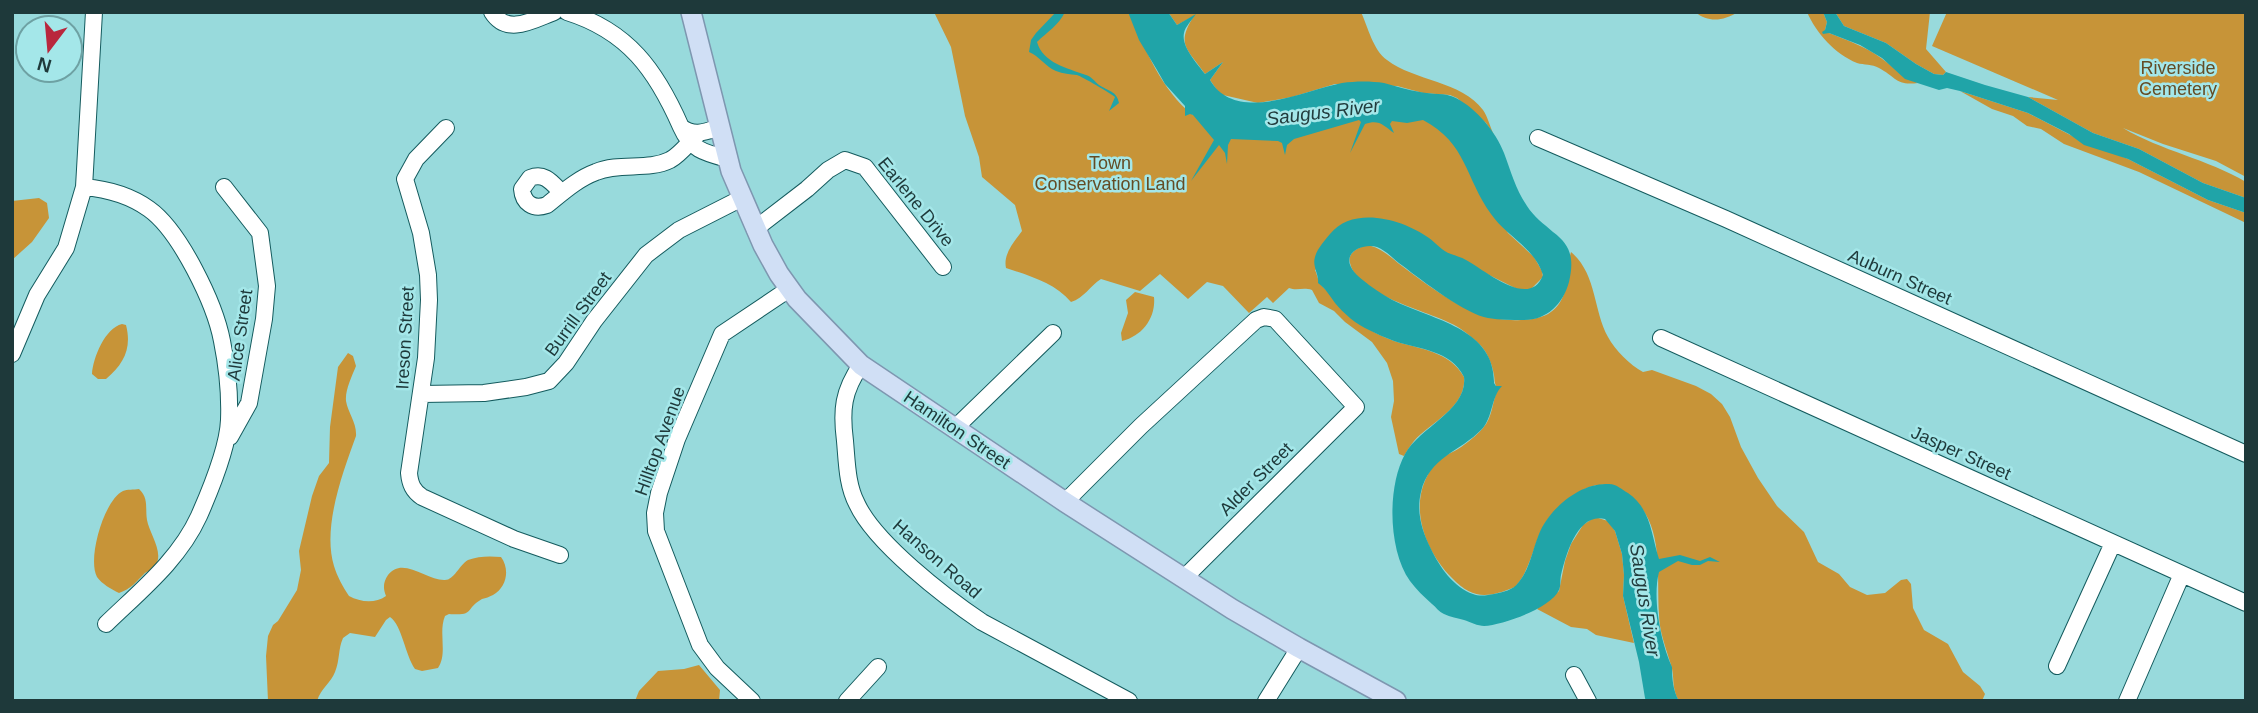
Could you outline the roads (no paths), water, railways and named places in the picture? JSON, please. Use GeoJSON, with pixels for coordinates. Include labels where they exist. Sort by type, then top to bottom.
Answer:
{"type":"FeatureCollection","features":[{"type":"Feature","properties":{"kind":"main road","name":"Hamilton Street"},"geometry":{"type":"LineString","coordinates":[[691,12],[728,159],[742,198],[779,274],[819,324],[861,365],[1065,502],[1299,648],[1396,701]]}},
{"type":"Feature","properties":{"kind":"street"},"geometry":{"type":"LineString","coordinates":[[12,355],[37,295],[66,248],[84,187],[94,12]]}},
{"type":"Feature","properties":{"kind":"street"},"geometry":{"type":"LineString","coordinates":[[492,12],[500,22],[513,26],[554,12]]}},
{"type":"Feature","properties":{"kind":"street"},"geometry":{"type":"LineString","coordinates":[[567,12],[603,27],[632,49],[661,85],[681,127],[704,152],[728,159]]}},
{"type":"Feature","properties":{"kind":"street"},"geometry":{"type":"LineString","coordinates":[[562,193],[587,176],[604,169],[666,162],[677,156],[693,138],[720,127]]}},
{"type":"Feature","properties":{"kind":"street","name":"Ireson Street"},"geometry":{"type":"LineString","coordinates":[[446,128],[416,159],[405,179],[421,233],[428,275],[428,322],[422,394],[409,473],[410,484],[422,497],[514,539],[560,555]]}},
{"type":"Feature","properties":{"kind":"street","name":"Auburn Street"},"geometry":{"type":"LineString","coordinates":[[1538,138],[1726,219],[2246,454]]}},
{"type":"Feature","properties":{"kind":"street","name":"Earlene Drive"},"geometry":{"type":"LineString","coordinates":[[755,229],[807,190],[828,170],[845,160],[865,167],[943,267]]}},
{"type":"Feature","properties":{"kind":"street"},"geometry":{"type":"LineString","coordinates":[[84,187],[112,192],[146,206],[167,227],[194,268],[222,340],[229,422],[222,452],[198,519],[180,548],[159,573],[106,624]]}},
{"type":"Feature","properties":{"kind":"street","name":"Alice Street"},"geometry":{"type":"LineString","coordinates":[[222,452],[249,403],[267,286],[260,233],[224,187]]}},
{"type":"Feature","properties":{"kind":"street","name":"Burrill Street"},"geometry":{"type":"LineString","coordinates":[[422,394],[484,393],[549,381],[566,363],[594,321],[646,255],[679,230],[742,198]]}},
{"type":"Feature","properties":{"kind":"street","name":"Hilltop Avenue"},"geometry":{"type":"LineString","coordinates":[[752,701],[717,668],[700,645],[656,531],[655,513],[677,439],[722,334],[789,289]]}},
{"type":"Feature","properties":{"kind":"street","name":"Alder Street"},"geometry":{"type":"LineString","coordinates":[[1065,502],[1140,426],[1256,320],[1264,317],[1275,319],[1356,407],[1184,578]]}},
{"type":"Feature","properties":{"kind":"street"},"geometry":{"type":"LineString","coordinates":[[954,429],[1053,333]]}},
{"type":"Feature","properties":{"kind":"street","name":"Jasper Street"},"geometry":{"type":"LineString","coordinates":[[1661,338],[2246,603]]}},
{"type":"Feature","properties":{"kind":"street","name":"Hanson Road"},"geometry":{"type":"LineString","coordinates":[[861,365],[844,395],[844,435],[849,485],[856,503],[872,528],[906,561],[972,615],[1126,700]]}},
{"type":"Feature","properties":{"kind":"street"},"geometry":{"type":"LineString","coordinates":[[2057,666],[2113,543]]}},
{"type":"Feature","properties":{"kind":"street"},"geometry":{"type":"LineString","coordinates":[[2127,701],[2182,574]]}},
{"type":"Feature","properties":{"kind":"street"},"geometry":{"type":"LineString","coordinates":[[1266,701],[1299,648]]}},
{"type":"Feature","properties":{"kind":"street"},"geometry":{"type":"LineString","coordinates":[[847,701],[878,667]]}},
{"type":"Feature","properties":{"kind":"street"},"geometry":{"type":"LineString","coordinates":[[1574,675],[1588,701]]}},
{"type":"Feature","properties":{"kind":"water"},"geometry":{"type":"Polygon","coordinates":[[[1056,12],[1065,12],[1056,25],[1037,42],[1040,49],[1050,60],[1088,76],[1114,94],[1119,103],[1109,111],[1115,97],[1113,95],[1080,76],[1052,69],[1029,52],[1031,40],[1056,12]]]}},
{"type":"Feature","properties":{"kind":"water","name":"Saugus River"},"geometry":{"type":"Polygon","coordinates":[[[1128,12],[1168,12],[1177,25],[1196,14],[1184,33],[1187,49],[1205,74],[1223,62],[1210,80],[1222,93],[1236,100],[1253,103],[1272,101],[1342,83],[1384,83],[1425,93],[1452,96],[1471,108],[1491,129],[1501,145],[1527,206],[1568,248],[1571,267],[1569,282],[1563,297],[1553,309],[1532,319],[1488,318],[1468,311],[1444,296],[1377,247],[1356,249],[1349,261],[1354,272],[1380,293],[1462,330],[1475,340],[1492,365],[1494,383],[1496,386],[1502,386],[1482,429],[1438,463],[1425,480],[1419,507],[1423,528],[1434,556],[1453,582],[1473,594],[1489,595],[1508,590],[1518,583],[1528,566],[1544,525],[1550,515],[1567,499],[1587,487],[1598,485],[1614,485],[1628,493],[1636,499],[1646,514],[1659,559],[1680,555],[1700,561],[1710,557],[1720,562],[1708,561],[1692,565],[1678,561],[1659,572],[1659,621],[1679,701],[1646,701],[1623,596],[1622,554],[1615,531],[1605,519],[1587,522],[1575,536],[1563,566],[1560,588],[1554,597],[1526,614],[1492,625],[1482,626],[1442,613],[1415,587],[1403,568],[1397,553],[1392,518],[1399,468],[1412,444],[1459,399],[1464,377],[1451,361],[1442,356],[1388,339],[1350,318],[1318,283],[1314,260],[1321,245],[1340,225],[1352,220],[1378,218],[1418,231],[1445,251],[1507,284],[1528,289],[1537,285],[1543,275],[1534,257],[1491,214],[1449,139],[1423,120],[1407,123],[1392,121],[1390,124],[1394,133],[1384,125],[1370,123],[1365,124],[1350,153],[1361,122],[1359,120],[1294,139],[1287,145],[1285,155],[1282,143],[1278,141],[1231,139],[1227,164],[1225,153],[1219,145],[1191,181],[1214,140],[1193,115],[1185,116],[1185,106],[1165,84],[1139,40],[1128,12]]]}},
{"type":"Feature","properties":{"kind":"water"},"geometry":{"type":"Polygon","coordinates":[[[1823,12],[1835,12],[1844,26],[1886,43],[1934,74],[1943,75],[1946,72],[2028,97],[2093,133],[2139,149],[2203,183],[2246,198],[2246,213],[2208,200],[2128,159],[2084,145],[2069,134],[2028,113],[1960,91],[1947,88],[1939,90],[1905,79],[1882,58],[1860,45],[1829,33],[1823,34],[1827,22],[1823,12]]]}},
{"type":"Feature","properties":{"kind":"park label","name":"Riverside Cemetery"},"geometry":{"type":"Point","coordinates":[2178,78]}},
{"type":"Feature","properties":{"kind":"park label","name":"Town Conservation Land"},"geometry":{"type":"Point","coordinates":[1110,173]}}]}
